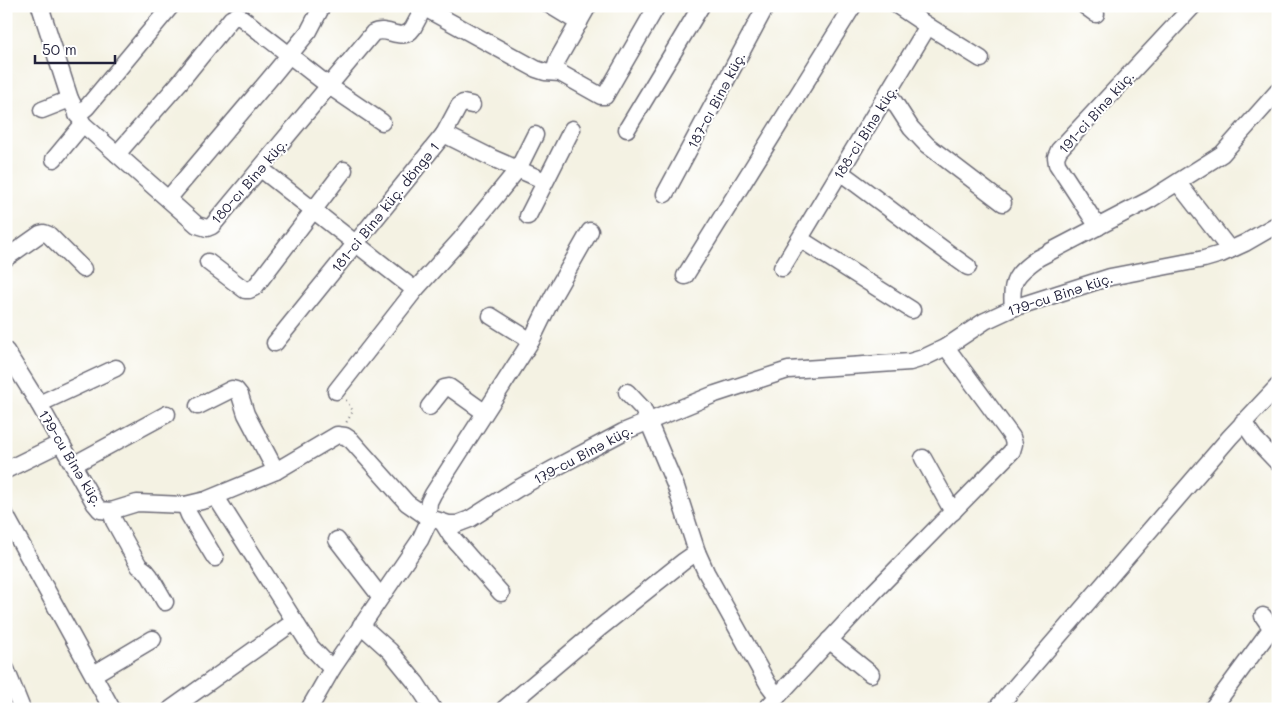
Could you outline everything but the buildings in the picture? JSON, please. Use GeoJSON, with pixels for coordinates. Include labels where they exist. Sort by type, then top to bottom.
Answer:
{"type":"FeatureCollection","features":[{"type":"Feature","properties":{"kind":"street","name":"180-cı Binə küç."},"geometry":{"type":"LineString","coordinates":[[40,6],[70,99],[80,119],[197,225],[207,228],[212,226],[261,169],[373,33],[382,30],[400,36],[405,35],[413,28],[423,7]]}},
{"type":"Feature","properties":{"kind":"street"},"geometry":{"type":"LineString","coordinates":[[54,159],[87,107],[171,6]]}},
{"type":"Feature","properties":{"kind":"street"},"geometry":{"type":"LineString","coordinates":[[168,199],[290,55],[314,22],[322,6]]}},
{"type":"Feature","properties":{"kind":"street"},"geometry":{"type":"LineString","coordinates":[[551,6],[579,23]]}},
{"type":"Feature","properties":{"kind":"street"},"geometry":{"type":"LineString","coordinates":[[554,72],[558,59],[588,6]]}},
{"type":"Feature","properties":{"kind":"street"},"geometry":{"type":"LineString","coordinates":[[423,7],[536,69],[569,76],[605,96],[657,6]]}},
{"type":"Feature","properties":{"kind":"street"},"geometry":{"type":"LineString","coordinates":[[626,129],[701,6]]}},
{"type":"Feature","properties":{"kind":"street","name":"187-cı Binə küç."},"geometry":{"type":"LineString","coordinates":[[665,194],[766,6]]}},
{"type":"Feature","properties":{"kind":"street"},"geometry":{"type":"LineString","coordinates":[[685,276],[853,6]]}},
{"type":"Feature","properties":{"kind":"street"},"geometry":{"type":"LineString","coordinates":[[898,6],[981,59]]}},
{"type":"Feature","properties":{"kind":"street","name":"191-ci Binə küç."},"geometry":{"type":"LineString","coordinates":[[1098,227],[1057,164],[1056,158],[1059,150],[1193,6]]}},
{"type":"Feature","properties":{"kind":"street"},"geometry":{"type":"LineString","coordinates":[[117,154],[234,16],[242,17],[329,86],[382,122]]}},
{"type":"Feature","properties":{"kind":"street","name":"188-ci Binə küç."},"geometry":{"type":"LineString","coordinates":[[782,268],[889,94],[928,26]]}},
{"type":"Feature","properties":{"kind":"street"},"geometry":{"type":"LineString","coordinates":[[1013,308],[1013,284],[1028,265],[1178,183],[1222,154],[1278,91]]}},
{"type":"Feature","properties":{"kind":"street"},"geometry":{"type":"LineString","coordinates":[[889,94],[904,120],[922,141],[1003,203]]}},
{"type":"Feature","properties":{"kind":"street"},"geometry":{"type":"LineString","coordinates":[[42,110],[70,99]]}},
{"type":"Feature","properties":{"kind":"street"},"geometry":{"type":"LineString","coordinates":[[444,134],[459,106],[463,103],[472,105]]}},
{"type":"Feature","properties":{"kind":"street"},"geometry":{"type":"LineString","coordinates":[[528,216],[572,128]]}},
{"type":"Feature","properties":{"kind":"street","name":"181-ci Binə küç. döngə 1"},"geometry":{"type":"LineString","coordinates":[[275,343],[444,134],[492,158],[545,181]]}},
{"type":"Feature","properties":{"kind":"street"},"geometry":{"type":"LineString","coordinates":[[336,391],[415,290],[461,239],[518,169],[535,135]]}},
{"type":"Feature","properties":{"kind":"street"},"geometry":{"type":"LineString","coordinates":[[261,169],[415,290]]}},
{"type":"Feature","properties":{"kind":"street"},"geometry":{"type":"LineString","coordinates":[[208,262],[245,290],[255,286],[344,170]]}},
{"type":"Feature","properties":{"kind":"street"},"geometry":{"type":"LineString","coordinates":[[840,172],[898,213],[926,238],[968,267]]}},
{"type":"Feature","properties":{"kind":"street"},"geometry":{"type":"LineString","coordinates":[[1178,183],[1230,250]]}},
{"type":"Feature","properties":{"kind":"street","name":"179-cu Binə küç."},"geometry":{"type":"LineString","coordinates":[[6,351],[39,404],[95,504],[100,510],[105,512],[137,503],[186,505],[216,497],[276,471],[338,435],[345,436],[351,440],[407,503],[427,517],[443,523],[457,524],[470,519],[517,489],[624,432],[715,394],[776,372],[898,364],[923,358],[986,321],[1013,308],[1110,278],[1204,258],[1230,250],[1278,224]]}},
{"type":"Feature","properties":{"kind":"street"},"geometry":{"type":"LineString","coordinates":[[309,709],[332,669],[420,540],[427,525],[429,502],[433,494],[530,341],[590,231]]}},
{"type":"Feature","properties":{"kind":"street"},"geometry":{"type":"LineString","coordinates":[[6,258],[44,233],[83,269]]}},
{"type":"Feature","properties":{"kind":"street"},"geometry":{"type":"LineString","coordinates":[[800,239],[912,310]]}},
{"type":"Feature","properties":{"kind":"street"},"geometry":{"type":"LineString","coordinates":[[490,316],[530,341]]}},
{"type":"Feature","properties":{"kind":"street"},"geometry":{"type":"LineString","coordinates":[[766,709],[873,592],[1012,451],[1014,444],[1012,437],[946,346]]}},
{"type":"Feature","properties":{"kind":"street"},"geometry":{"type":"LineString","coordinates":[[39,404],[116,368]]}},
{"type":"Feature","properties":{"kind":"street"},"geometry":{"type":"LineString","coordinates":[[1006,706],[1243,422],[1278,386]]}},
{"type":"Feature","properties":{"kind":"street"},"geometry":{"type":"LineString","coordinates":[[428,407],[444,388],[449,387],[484,412]]}},
{"type":"Feature","properties":{"kind":"street"},"geometry":{"type":"LineString","coordinates":[[198,406],[232,389],[236,390],[240,395],[246,414],[276,471]]}},
{"type":"Feature","properties":{"kind":"street"},"geometry":{"type":"LineString","coordinates":[[627,392],[642,409],[648,421],[676,487],[697,552],[719,597],[768,684],[777,696]]}},
{"type":"Feature","properties":{"kind":"street"},"geometry":{"type":"LineString","coordinates":[[73,464],[167,414]]}},
{"type":"Feature","properties":{"kind":"street"},"geometry":{"type":"LineString","coordinates":[[1243,422],[1255,439],[1278,463]]}},
{"type":"Feature","properties":{"kind":"street"},"geometry":{"type":"LineString","coordinates":[[6,470],[60,443]]}},
{"type":"Feature","properties":{"kind":"street"},"geometry":{"type":"LineString","coordinates":[[923,458],[953,512]]}},
{"type":"Feature","properties":{"kind":"street"},"geometry":{"type":"LineString","coordinates":[[216,497],[311,647],[332,669]]}},
{"type":"Feature","properties":{"kind":"street"},"geometry":{"type":"LineString","coordinates":[[186,505],[215,558]]}},
{"type":"Feature","properties":{"kind":"street"},"geometry":{"type":"LineString","coordinates":[[111,511],[114,521],[139,566],[150,576],[166,602]]}},
{"type":"Feature","properties":{"kind":"street"},"geometry":{"type":"LineString","coordinates":[[6,516],[112,709]]}},
{"type":"Feature","properties":{"kind":"street"},"geometry":{"type":"LineString","coordinates":[[443,523],[451,536],[501,593]]}},
{"type":"Feature","properties":{"kind":"street"},"geometry":{"type":"LineString","coordinates":[[337,540],[380,596]]}},
{"type":"Feature","properties":{"kind":"street"},"geometry":{"type":"LineString","coordinates":[[504,709],[601,627],[684,560],[697,552]]}},
{"type":"Feature","properties":{"kind":"street"},"geometry":{"type":"LineString","coordinates":[[171,709],[191,703],[295,621]]}},
{"type":"Feature","properties":{"kind":"street"},"geometry":{"type":"LineString","coordinates":[[1212,709],[1271,624]]}},
{"type":"Feature","properties":{"kind":"street"},"geometry":{"type":"LineString","coordinates":[[362,625],[390,651],[416,683],[433,709]]}},
{"type":"Feature","properties":{"kind":"street"},"geometry":{"type":"LineString","coordinates":[[94,674],[153,639]]}},
{"type":"Feature","properties":{"kind":"street"},"geometry":{"type":"LineString","coordinates":[[830,640],[871,674]]}},
{"type":"Feature","properties":{"kind":"street"},"geometry":{"type":"LineString","coordinates":[[6,669],[22,709]]}},
{"type":"Feature","properties":{"kind":"path"},"geometry":{"type":"LineString","coordinates":[[336,391],[347,400],[353,411],[346,424],[345,436]]}}]}
